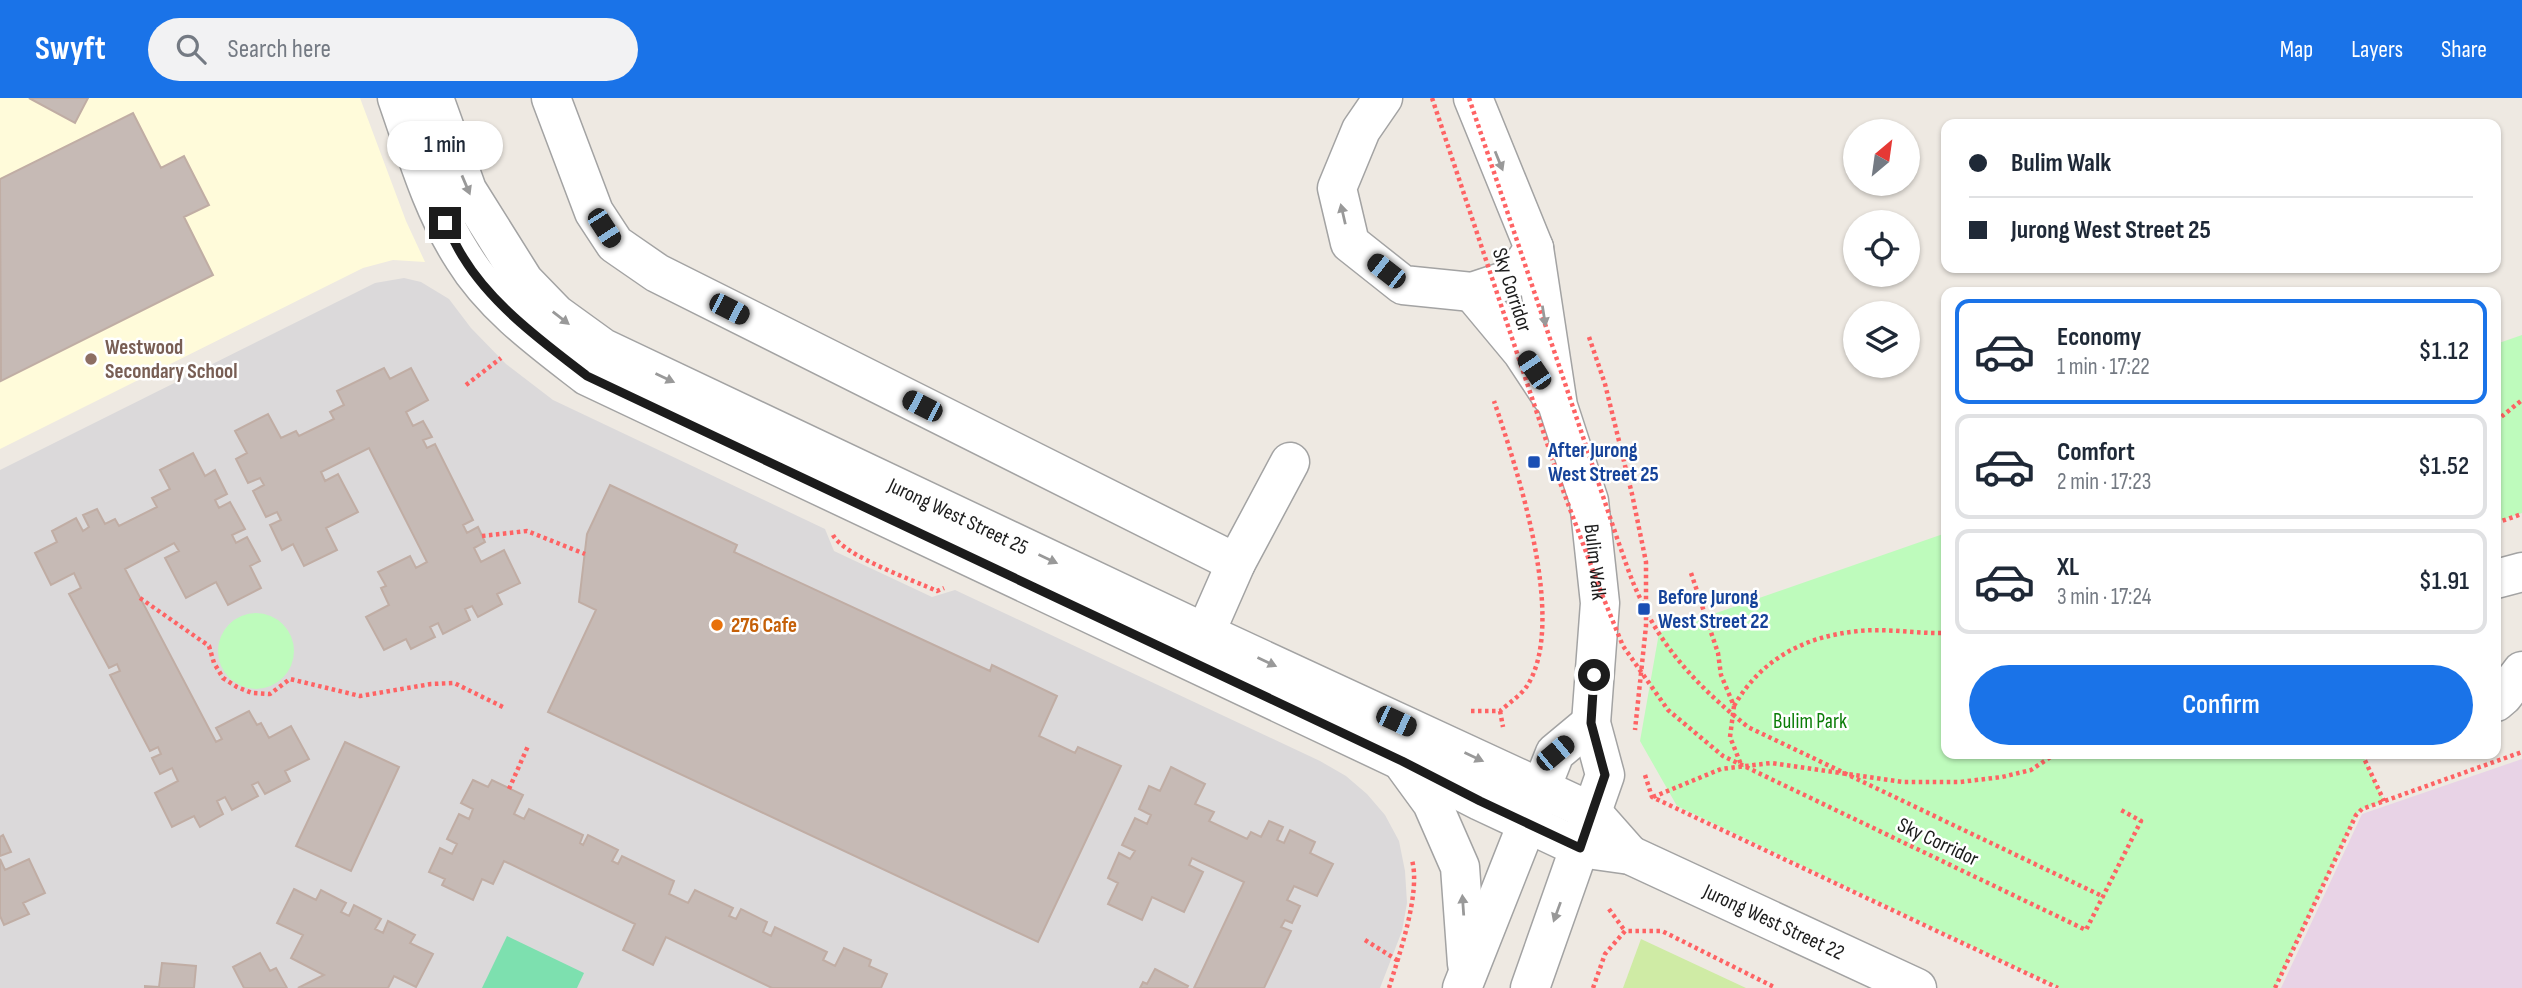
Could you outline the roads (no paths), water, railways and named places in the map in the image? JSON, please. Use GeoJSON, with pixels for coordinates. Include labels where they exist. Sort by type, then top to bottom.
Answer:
{"type":"FeatureCollection","features":[{"type":"Feature","properties":{"kind":"street","name":"Jurong West Street 25"},"geometry":{"type":"LineString","coordinates":[[397,98],[436,206],[463,258],[489,291],[519,320],[587,376],[1199,648],[1542,788],[1592,812]]}},
{"type":"Feature","properties":{"kind":"street","name":"Jurong West Street 25"},"geometry":{"type":"LineString","coordinates":[[435,98],[467,190],[524,281],[556,314],[603,348],[1199,648],[1402,761],[1580,848]]}},
{"type":"Feature","properties":{"kind":"street"},"geometry":{"type":"LineString","coordinates":[[551,98],[594,212],[615,244],[625,251],[669,279],[1236,563]]}},
{"type":"Feature","properties":{"kind":"street"},"geometry":{"type":"LineString","coordinates":[[1383,98],[1361,130],[1337,188],[1350,243],[1404,285],[1472,292],[1514,278],[1534,248]]}},
{"type":"Feature","properties":{"kind":"street","name":"Bulim Walk"},"geometry":{"type":"LineString","coordinates":[[1471,98],[1534,248],[1558,406],[1589,501],[1600,603],[1591,723],[1605,775],[1530,988]]}},
{"type":"Feature","properties":{"kind":"street","name":"Bulim Walk"},"geometry":{"type":"LineString","coordinates":[[1472,292],[1522,352],[1558,406]]}},
{"type":"Feature","properties":{"kind":"street"},"geometry":{"type":"LineString","coordinates":[[1199,648],[1236,563],[1290,462]]}},
{"type":"Feature","properties":{"kind":"street"},"geometry":{"type":"LineString","coordinates":[[2501,578],[2522,572]]}},
{"type":"Feature","properties":{"kind":"street"},"geometry":{"type":"LineString","coordinates":[[2501,698],[2522,671]]}},
{"type":"Feature","properties":{"kind":"street"},"geometry":{"type":"LineString","coordinates":[[1465,981],[1555,753],[1591,723]]}},
{"type":"Feature","properties":{"kind":"street"},"geometry":{"type":"LineString","coordinates":[[1402,761],[1432,803],[1460,867],[1465,981]]}},
{"type":"Feature","properties":{"kind":"street","name":"Jurong West Street 22"},"geometry":{"type":"LineString","coordinates":[[1592,812],[1630,855]]}},
{"type":"Feature","properties":{"kind":"street","name":"Jurong West Street 22"},"geometry":{"type":"LineString","coordinates":[[1580,848],[1630,855],[1917,988]]}},
{"type":"Feature","properties":{"kind":"place","name":"Westwood Secondary School"},"geometry":{"type":"Point","coordinates":[91,359]}},
{"type":"Feature","properties":{"kind":"place","name":"After Jurong West Street 25"},"geometry":{"type":"Point","coordinates":[1534,462]}},
{"type":"Feature","properties":{"kind":"place","name":"Before Jurong West Street 22"},"geometry":{"type":"Point","coordinates":[1644,609]}},
{"type":"Feature","properties":{"kind":"place","name":"276 Cafe"},"geometry":{"type":"Point","coordinates":[717,625]}},
{"type":"Feature","properties":{"kind":"park label","name":"Bulim Park"},"geometry":{"type":"Point","coordinates":[1810,721]}}]}
